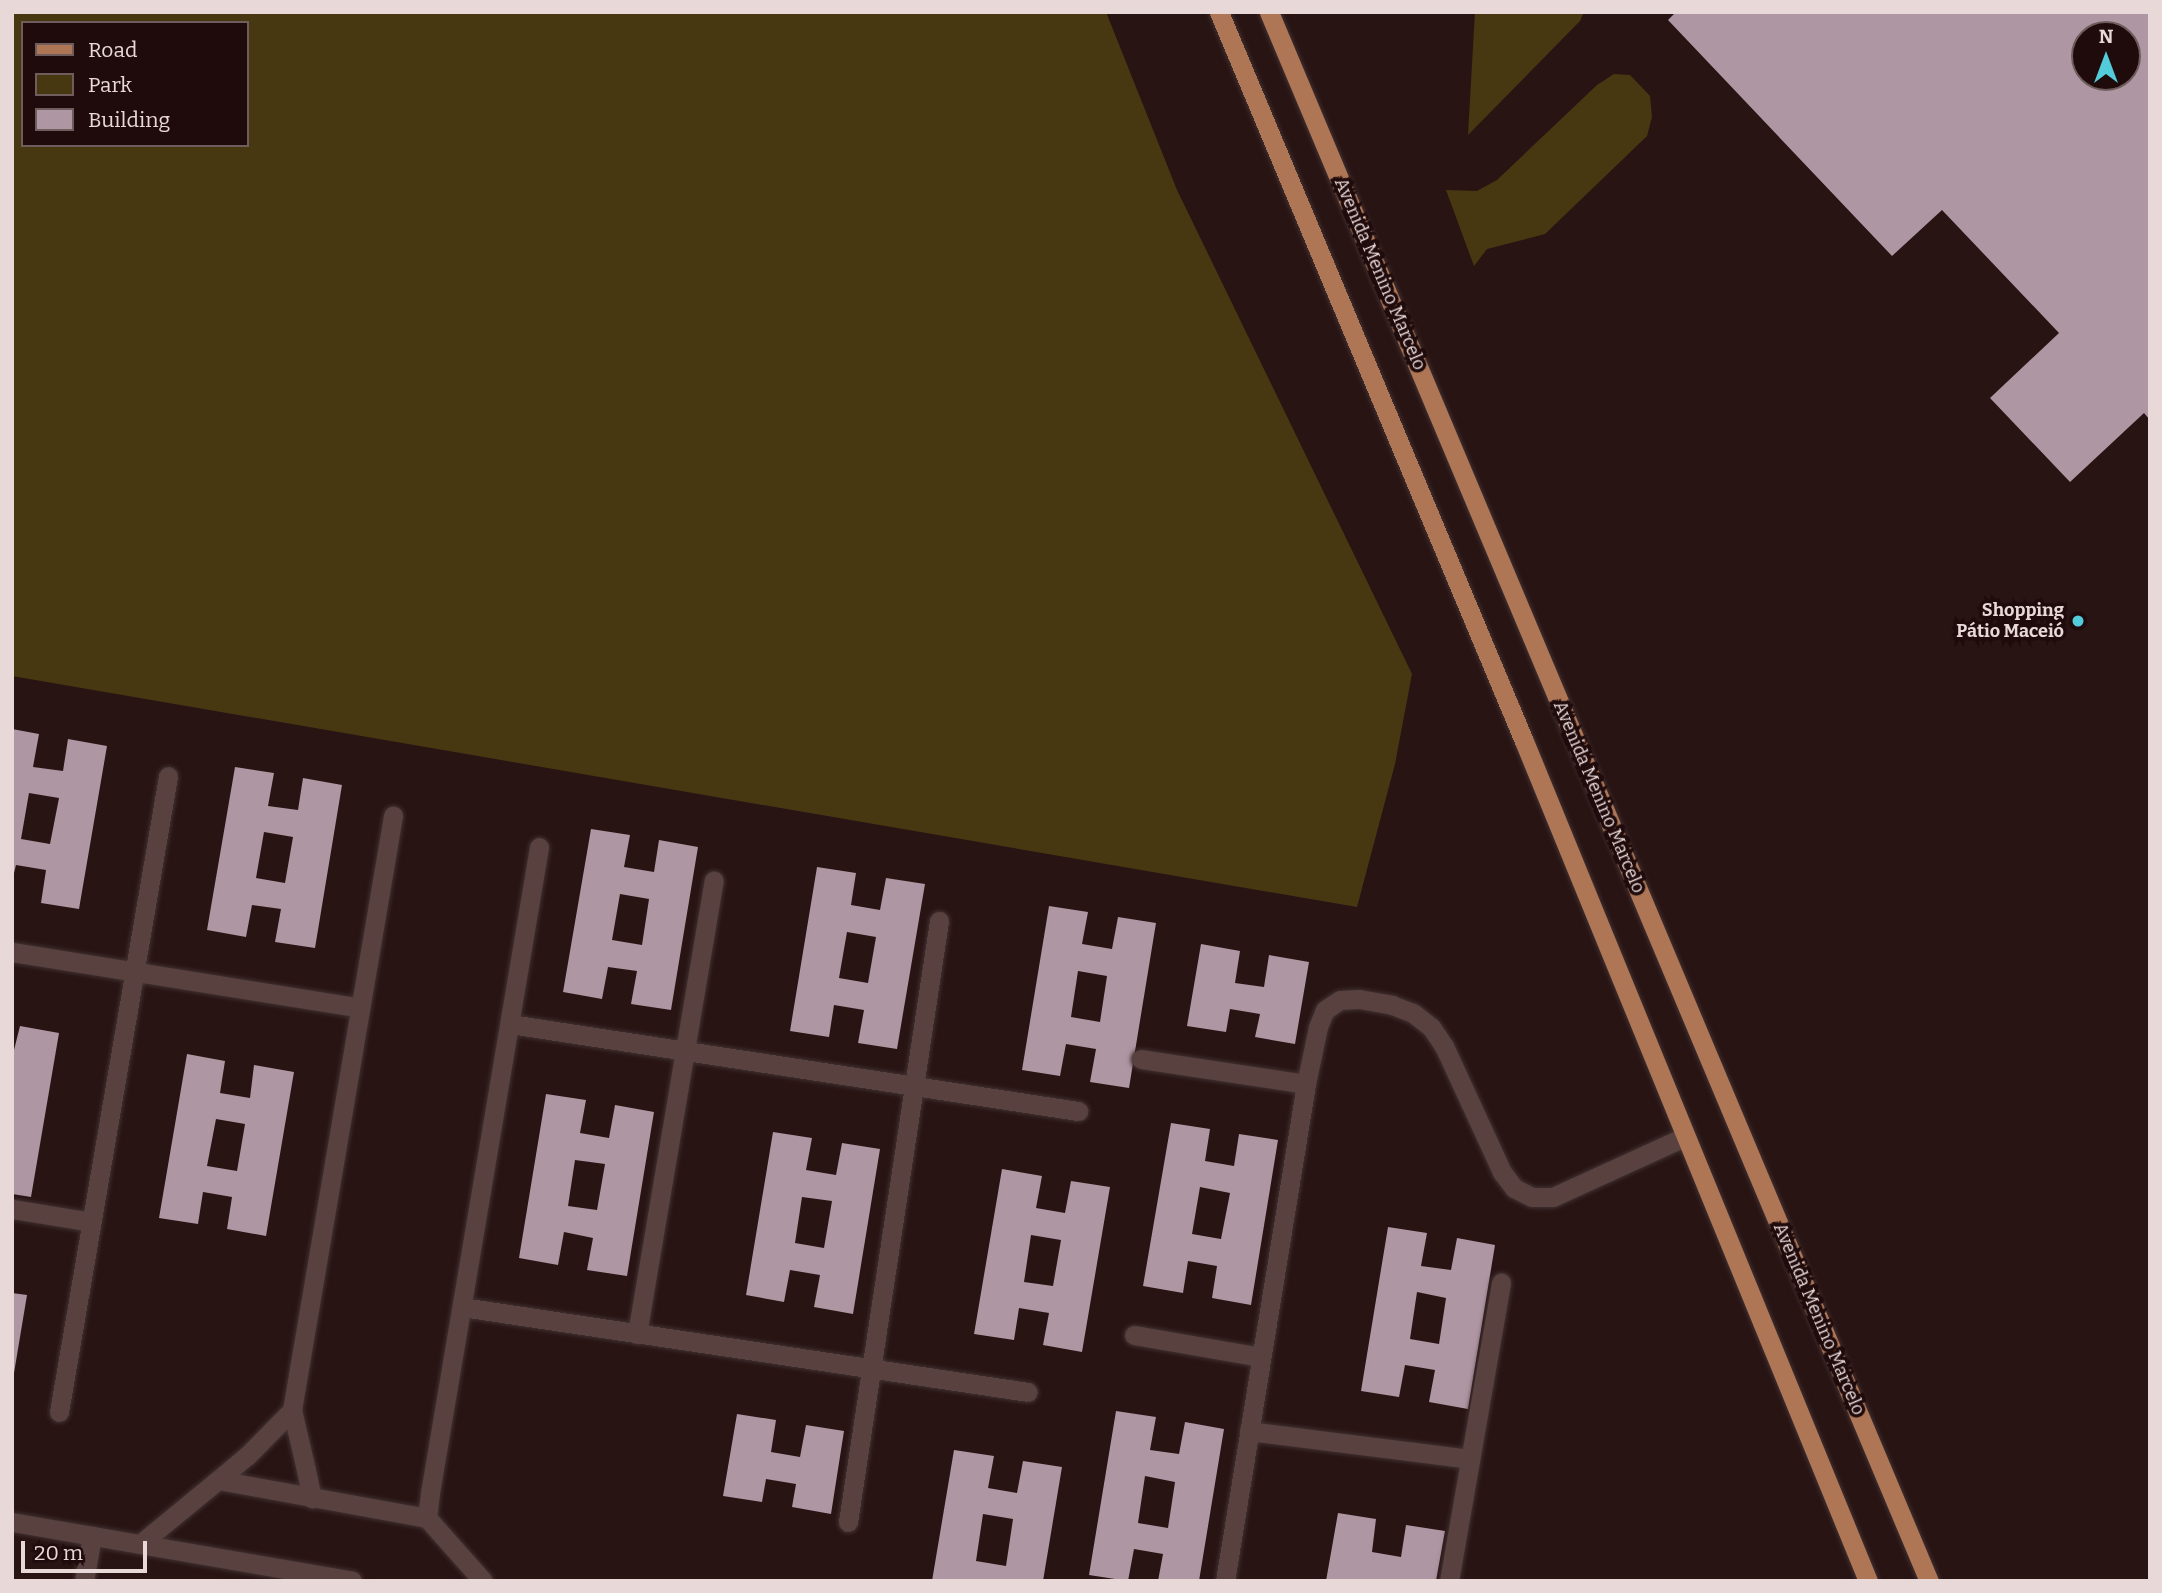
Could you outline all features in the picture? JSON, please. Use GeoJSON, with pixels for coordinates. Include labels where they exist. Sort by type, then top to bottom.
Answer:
{"type":"FeatureCollection","features":[{"type":"Feature","properties":{"kind":"main road"},"geometry":{"type":"LineString","coordinates":[[1219,12],[1868,1581]]}},
{"type":"Feature","properties":{"kind":"main road","name":"Avenida Menino Marcelo"},"geometry":{"type":"LineString","coordinates":[[1269,12],[1929,1581]]}},
{"type":"Feature","properties":{"kind":"street"},"geometry":{"type":"LineString","coordinates":[[59,1412],[168,776]]}},
{"type":"Feature","properties":{"kind":"street"},"geometry":{"type":"LineString","coordinates":[[312,1498],[292,1410],[393,816]]}},
{"type":"Feature","properties":{"kind":"street"},"geometry":{"type":"LineString","coordinates":[[427,1518],[539,847]]}},
{"type":"Feature","properties":{"kind":"street"},"geometry":{"type":"LineString","coordinates":[[637,1334],[714,880]]}},
{"type":"Feature","properties":{"kind":"street"},"geometry":{"type":"LineString","coordinates":[[848,1522],[939,920]]}},
{"type":"Feature","properties":{"kind":"street"},"geometry":{"type":"LineString","coordinates":[[12,952],[360,1008]]}},
{"type":"Feature","properties":{"kind":"street"},"geometry":{"type":"LineString","coordinates":[[1225,1581],[1306,1084],[1318,1027],[1325,1010],[1340,1000],[1359,999],[1392,1005],[1413,1013],[1431,1027],[1444,1046],[1502,1172],[1514,1188],[1532,1196],[1553,1196],[1686,1136]]}},
{"type":"Feature","properties":{"kind":"street"},"geometry":{"type":"LineString","coordinates":[[510,1024],[1078,1111]]}},
{"type":"Feature","properties":{"kind":"street"},"geometry":{"type":"LineString","coordinates":[[1141,1059],[1306,1084]]}},
{"type":"Feature","properties":{"kind":"street"},"geometry":{"type":"LineString","coordinates":[[12,1209],[91,1222]]}},
{"type":"Feature","properties":{"kind":"street"},"geometry":{"type":"LineString","coordinates":[[1449,1581],[1501,1282]]}},
{"type":"Feature","properties":{"kind":"street"},"geometry":{"type":"LineString","coordinates":[[462,1307],[1028,1392]]}},
{"type":"Feature","properties":{"kind":"street"},"geometry":{"type":"LineString","coordinates":[[1134,1335],[1261,1357]]}},
{"type":"Feature","properties":{"kind":"street"},"geometry":{"type":"LineString","coordinates":[[139,1544],[247,1457],[292,1410]]}},
{"type":"Feature","properties":{"kind":"street"},"geometry":{"type":"LineString","coordinates":[[1249,1431],[1470,1459]]}},
{"type":"Feature","properties":{"kind":"street"},"geometry":{"type":"LineString","coordinates":[[218,1480],[427,1518],[483,1581]]}},
{"type":"Feature","properties":{"kind":"street"},"geometry":{"type":"LineString","coordinates":[[12,1522],[352,1581]]}},
{"type":"Feature","properties":{"kind":"street"},"geometry":{"type":"LineString","coordinates":[[84,1581],[92,1536]]}},
{"type":"Feature","properties":{"kind":"green space"},"geometry":{"type":"Polygon","coordinates":[[[12,12],[1106,12],[1177,190],[1412,674],[1395,764],[1357,907],[12,676],[12,12]]]}},
{"type":"Feature","properties":{"kind":"green space"},"geometry":{"type":"Polygon","coordinates":[[[1475,12],[1584,12],[1580,21],[1468,135],[1475,12]]]}},
{"type":"Feature","properties":{"kind":"green space"},"geometry":{"type":"Polygon","coordinates":[[[1614,74],[1630,75],[1650,96],[1652,117],[1647,136],[1545,234],[1487,249],[1474,266],[1446,190],[1477,191],[1497,180],[1597,85],[1614,74]]]}},
{"type":"Feature","properties":{"kind":"building"},"geometry":{"type":"Polygon","coordinates":[[[1676,12],[2150,12],[2150,420],[2144,413],[2070,482],[1990,398],[2059,333],[1942,210],[1892,256],[1668,20],[1676,12]]]}},
{"type":"Feature","properties":{"kind":"building"},"geometry":{"type":"Polygon","coordinates":[[[12,729],[39,734],[33,767],[63,771],[68,739],[107,746],[79,909],[41,903],[46,870],[16,865],[12,881],[12,729]],[[29,793],[21,839],[50,844],[59,798],[29,793]]]}},
{"type":"Feature","properties":{"kind":"building"},"geometry":{"type":"Polygon","coordinates":[[[235,767],[274,773],[268,806],[298,810],[303,778],[342,785],[315,948],[275,942],[281,909],[252,905],[246,937],[207,930],[235,767]],[[264,832],[256,878],[285,883],[293,837],[264,832]]]}},
{"type":"Feature","properties":{"kind":"building"},"geometry":{"type":"Polygon","coordinates":[[[591,829],[630,835],[624,867],[654,872],[659,840],[698,847],[671,1010],[631,1004],[637,971],[608,967],[602,999],[563,992],[591,829]],[[620,894],[612,940],[642,945],[649,899],[620,894]]]}},
{"type":"Feature","properties":{"kind":"building"},"geometry":{"type":"Polygon","coordinates":[[[817,867],[856,873],[851,905],[880,910],[886,878],[925,884],[897,1049],[858,1043],[864,1010],[834,1005],[829,1037],[790,1031],[817,867]],[[847,932],[839,978],[868,983],[876,937],[847,932]]]}},
{"type":"Feature","properties":{"kind":"building"},"geometry":{"type":"Polygon","coordinates":[[[1049,906],[1088,912],[1082,944],[1112,949],[1118,917],[1156,923],[1129,1088],[1090,1082],[1096,1049],[1066,1044],[1060,1076],[1022,1070],[1049,906]],[[1078,971],[1071,1017],[1100,1022],[1107,976],[1078,971]]]}},
{"type":"Feature","properties":{"kind":"building"},"geometry":{"type":"Polygon","coordinates":[[[1201,944],[1240,951],[1235,983],[1264,987],[1269,955],[1309,962],[1295,1044],[1255,1037],[1260,1014],[1230,1009],[1226,1032],[1187,1026],[1201,944]]]}},
{"type":"Feature","properties":{"kind":"building"},"geometry":{"type":"Polygon","coordinates":[[[20,1026],[59,1033],[31,1197],[12,1194],[12,1058],[20,1026]]]}},
{"type":"Feature","properties":{"kind":"building"},"geometry":{"type":"Polygon","coordinates":[[[187,1054],[225,1061],[220,1093],[250,1098],[254,1065],[294,1072],[266,1236],[227,1229],[232,1197],[203,1192],[198,1224],[159,1218],[187,1054]],[[216,1119],[207,1166],[237,1171],[245,1124],[216,1119]]]}},
{"type":"Feature","properties":{"kind":"building"},"geometry":{"type":"Polygon","coordinates":[[[546,1094],[586,1100],[580,1133],[609,1138],[615,1105],[654,1112],[627,1276],[587,1270],[593,1238],[564,1232],[558,1265],[519,1258],[546,1094]],[[575,1160],[568,1206],[597,1210],[605,1164],[575,1160]]]}},
{"type":"Feature","properties":{"kind":"building"},"geometry":{"type":"Polygon","coordinates":[[[1171,1123],[1210,1129],[1205,1161],[1234,1166],[1239,1134],[1278,1140],[1251,1305],[1212,1298],[1217,1266],[1188,1261],[1183,1293],[1143,1286],[1171,1123]],[[1200,1187],[1192,1234],[1221,1239],[1230,1193],[1200,1187]]]}},
{"type":"Feature","properties":{"kind":"building"},"geometry":{"type":"Polygon","coordinates":[[[773,1132],[812,1138],[806,1170],[836,1175],[842,1143],[880,1149],[853,1314],[814,1307],[820,1275],[790,1270],[784,1302],[746,1295],[773,1132]],[[802,1197],[795,1243],[824,1248],[832,1201],[802,1197]]]}},
{"type":"Feature","properties":{"kind":"building"},"geometry":{"type":"Polygon","coordinates":[[[1002,1169],[1042,1176],[1036,1208],[1065,1213],[1071,1181],[1110,1187],[1082,1352],[1043,1345],[1049,1313],[1019,1308],[1014,1340],[974,1334],[1002,1169]],[[1031,1235],[1024,1282],[1053,1286],[1061,1240],[1031,1235]]]}},
{"type":"Feature","properties":{"kind":"building"},"geometry":{"type":"Polygon","coordinates":[[[1388,1227],[1427,1233],[1421,1266],[1451,1270],[1457,1238],[1495,1245],[1468,1409],[1429,1402],[1435,1370],[1405,1365],[1399,1397],[1361,1391],[1388,1227]],[[1417,1292],[1410,1339],[1439,1344],[1446,1298],[1417,1292]]]}},
{"type":"Feature","properties":{"kind":"building"},"geometry":{"type":"Polygon","coordinates":[[[12,1293],[27,1295],[14,1373],[12,1372],[12,1293]]]}},
{"type":"Feature","properties":{"kind":"building"},"geometry":{"type":"Polygon","coordinates":[[[1116,1411],[1156,1417],[1150,1450],[1179,1454],[1185,1422],[1224,1429],[1199,1581],[1158,1581],[1163,1554],[1134,1549],[1128,1581],[1089,1575],[1116,1411]],[[1145,1476],[1138,1523],[1168,1528],[1175,1482],[1145,1476]]]}},
{"type":"Feature","properties":{"kind":"building"},"geometry":{"type":"Polygon","coordinates":[[[737,1414],[776,1420],[771,1452],[800,1457],[806,1425],[844,1431],[831,1514],[792,1507],[796,1484],[766,1479],[762,1502],[723,1496],[737,1414]]]}},
{"type":"Feature","properties":{"kind":"building"},"geometry":{"type":"Polygon","coordinates":[[[954,1450],[994,1456],[988,1488],[1017,1493],[1023,1461],[1062,1467],[1043,1581],[932,1581],[954,1450]],[[983,1514],[976,1561],[1006,1566],[1013,1519],[983,1514]]]}},
{"type":"Feature","properties":{"kind":"building"},"geometry":{"type":"Polygon","coordinates":[[[1338,1513],[1376,1519],[1372,1552],[1401,1557],[1406,1525],[1445,1531],[1436,1581],[1326,1581],[1338,1513]]]}},
{"type":"Feature","properties":{"kind":"place","name":"Shopping Pátio Maceió"},"geometry":{"type":"Point","coordinates":[2078,621]}}]}
